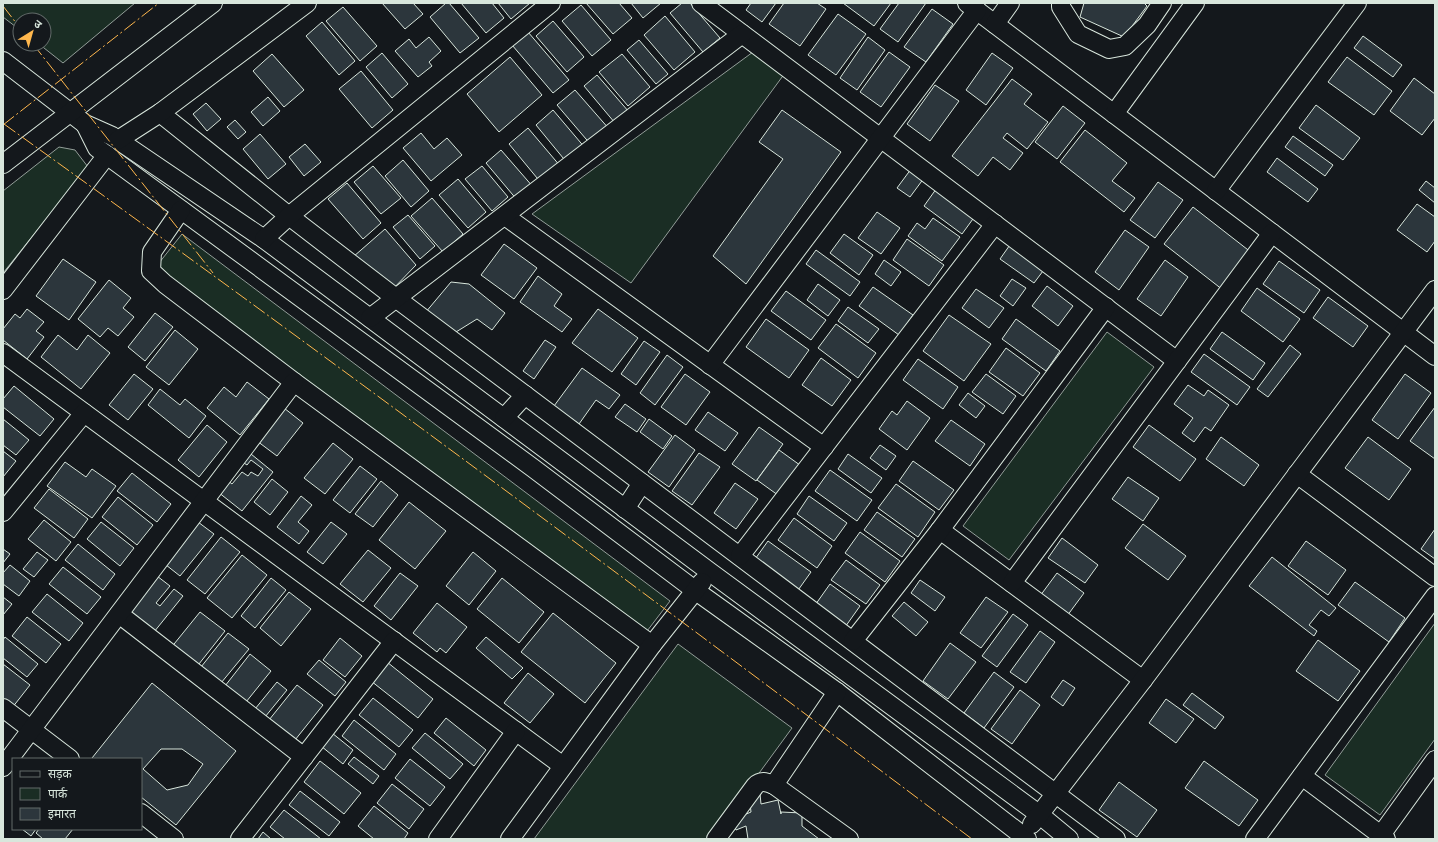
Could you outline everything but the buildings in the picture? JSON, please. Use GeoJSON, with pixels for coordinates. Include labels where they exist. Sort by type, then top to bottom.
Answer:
{"type":"FeatureCollection","features":[{"type":"Feature","properties":{"kind":"street"},"geometry":{"type":"LineString","coordinates":[[3,164],[213,3]]}},
{"type":"Feature","properties":{"kind":"street"},"geometry":{"type":"LineString","coordinates":[[118,140],[160,113],[306,3]]}},
{"type":"Feature","properties":{"kind":"street"},"geometry":{"type":"LineString","coordinates":[[264,239],[289,216],[551,3]]}},
{"type":"Feature","properties":{"kind":"street"},"geometry":{"type":"LineString","coordinates":[[701,3],[1177,361]]}},
{"type":"Feature","properties":{"kind":"street"},"geometry":{"type":"LineString","coordinates":[[995,24],[1010,3]]}},
{"type":"Feature","properties":{"kind":"street"},"geometry":{"type":"LineString","coordinates":[[1061,3],[1061,7],[1078,34],[1109,50],[1125,46],[1147,25],[1162,3]]}},
{"type":"Feature","properties":{"kind":"street"},"geometry":{"type":"LineString","coordinates":[[1114,114],[1195,3]]}},
{"type":"Feature","properties":{"kind":"street"},"geometry":{"type":"LineString","coordinates":[[1216,191],[1357,3]]}},
{"type":"Feature","properties":{"kind":"street"},"geometry":{"type":"LineString","coordinates":[[710,364],[881,138],[972,7],[1435,356]]}},
{"type":"Feature","properties":{"kind":"street"},"geometry":{"type":"LineString","coordinates":[[370,318],[397,299],[742,34]]}},
{"type":"Feature","properties":{"kind":"street"},"geometry":{"type":"LineString","coordinates":[[3,62],[85,124],[112,136],[264,239],[625,509],[1040,815],[1069,839]]}},
{"type":"Feature","properties":{"kind":"street"},"geometry":{"type":"LineString","coordinates":[[160,113],[289,216],[397,299],[1116,839]]}},
{"type":"Feature","properties":{"kind":"street"},"geometry":{"type":"LineString","coordinates":[[85,124],[97,148],[533,468],[696,591],[837,692],[1025,837],[1056,793],[1143,680],[1435,290]]}},
{"type":"Feature","properties":{"kind":"street"},"geometry":{"type":"LineString","coordinates":[[3,290],[107,155]]}},
{"type":"Feature","properties":{"kind":"street"},"geometry":{"type":"LineString","coordinates":[[181,210],[152,252],[152,271],[165,284],[294,382],[652,645]]}},
{"type":"Feature","properties":{"kind":"street"},"geometry":{"type":"LineString","coordinates":[[505,216],[824,448]]}},
{"type":"Feature","properties":{"kind":"street"},"geometry":{"type":"LineString","coordinates":[[740,556],[995,224]]}},
{"type":"Feature","properties":{"kind":"street"},"geometry":{"type":"LineString","coordinates":[[1012,583],[1272,233]]}},
{"type":"Feature","properties":{"kind":"street"},"geometry":{"type":"LineString","coordinates":[[853,641],[940,530],[1106,307]]}},
{"type":"Feature","properties":{"kind":"street"},"geometry":{"type":"LineString","coordinates":[[3,354],[563,766]]}},
{"type":"Feature","properties":{"kind":"street"},"geometry":{"type":"LineString","coordinates":[[3,767],[294,382]]}},
{"type":"Feature","properties":{"kind":"street"},"geometry":{"type":"LineString","coordinates":[[504,418],[525,395]]}},
{"type":"Feature","properties":{"kind":"street"},"geometry":{"type":"LineString","coordinates":[[3,512],[84,413]]}},
{"type":"Feature","properties":{"kind":"street"},"geometry":{"type":"LineString","coordinates":[[1297,474],[1435,577]]}},
{"type":"Feature","properties":{"kind":"street"},"geometry":{"type":"LineString","coordinates":[[625,509],[642,483]]}},
{"type":"Feature","properties":{"kind":"street"},"geometry":{"type":"LineString","coordinates":[[940,530],[1143,680]]}},
{"type":"Feature","properties":{"kind":"street"},"geometry":{"type":"LineString","coordinates":[[510,839],[652,645],[710,572]]}},
{"type":"Feature","properties":{"kind":"street"},"geometry":{"type":"LineString","coordinates":[[1255,839],[1435,596]]}},
{"type":"Feature","properties":{"kind":"street"},"geometry":{"type":"LineString","coordinates":[[119,614],[304,757]]}},
{"type":"Feature","properties":{"kind":"street"},"geometry":{"type":"LineString","coordinates":[[240,839],[394,641]]}},
{"type":"Feature","properties":{"kind":"street"},"geometry":{"type":"LineString","coordinates":[[774,785],[837,692]]}},
{"type":"Feature","properties":{"kind":"street"},"geometry":{"type":"LineString","coordinates":[[3,708],[69,758]]}},
{"type":"Feature","properties":{"kind":"street"},"geometry":{"type":"LineString","coordinates":[[438,839],[516,731]]}},
{"type":"Feature","properties":{"kind":"street"},"geometry":{"type":"LineString","coordinates":[[1302,776],[1383,837],[1435,760]]}},
{"type":"Feature","properties":{"kind":"street"},"geometry":{"type":"LineString","coordinates":[[716,839],[758,784],[765,782],[774,785],[849,839]]}},
{"type":"Feature","properties":{"kind":"street"},"geometry":{"type":"LineString","coordinates":[[142,815],[174,839]]}},
{"type":"Feature","properties":{"kind":"green space"},"geometry":{"type":"Polygon","coordinates":[[[3,3],[135,3],[63,63],[49,52],[52,52],[52,12],[12,12],[12,24],[3,17],[3,3]]]}},
{"type":"Feature","properties":{"kind":"green space"},"geometry":{"type":"Polygon","coordinates":[[[753,52],[785,73],[631,283],[532,214],[753,52]]]}},
{"type":"Feature","properties":{"kind":"green space"},"geometry":{"type":"Polygon","coordinates":[[[59,147],[75,150],[88,167],[3,273],[3,191],[59,147]]]}},
{"type":"Feature","properties":{"kind":"green space"},"geometry":{"type":"Polygon","coordinates":[[[182,234],[670,601],[644,635],[155,268],[182,234]]]}},
{"type":"Feature","properties":{"kind":"green space"},"geometry":{"type":"Polygon","coordinates":[[[1107,332],[1154,367],[1009,560],[963,526],[1107,332]]]}},
{"type":"Feature","properties":{"kind":"green space"},"geometry":{"type":"Polygon","coordinates":[[[1435,623],[1435,739],[1380,815],[1325,775],[1435,623]]]}},
{"type":"Feature","properties":{"kind":"green space"},"geometry":{"type":"Polygon","coordinates":[[[678,644],[792,728],[711,839],[534,839],[678,644]]]}},
{"type":"Feature","properties":{"kind":"power"},"geometry":{"type":"LineString","coordinates":[[3,125],[159,3]]}},
{"type":"Feature","properties":{"kind":"power"},"geometry":{"type":"LineString","coordinates":[[3,6],[12,18]]}},
{"type":"Feature","properties":{"kind":"power"},"geometry":{"type":"LineString","coordinates":[[39,52],[213,273]]}},
{"type":"Feature","properties":{"kind":"power"},"geometry":{"type":"LineString","coordinates":[[4,124],[369,390],[972,839]]}}]}
